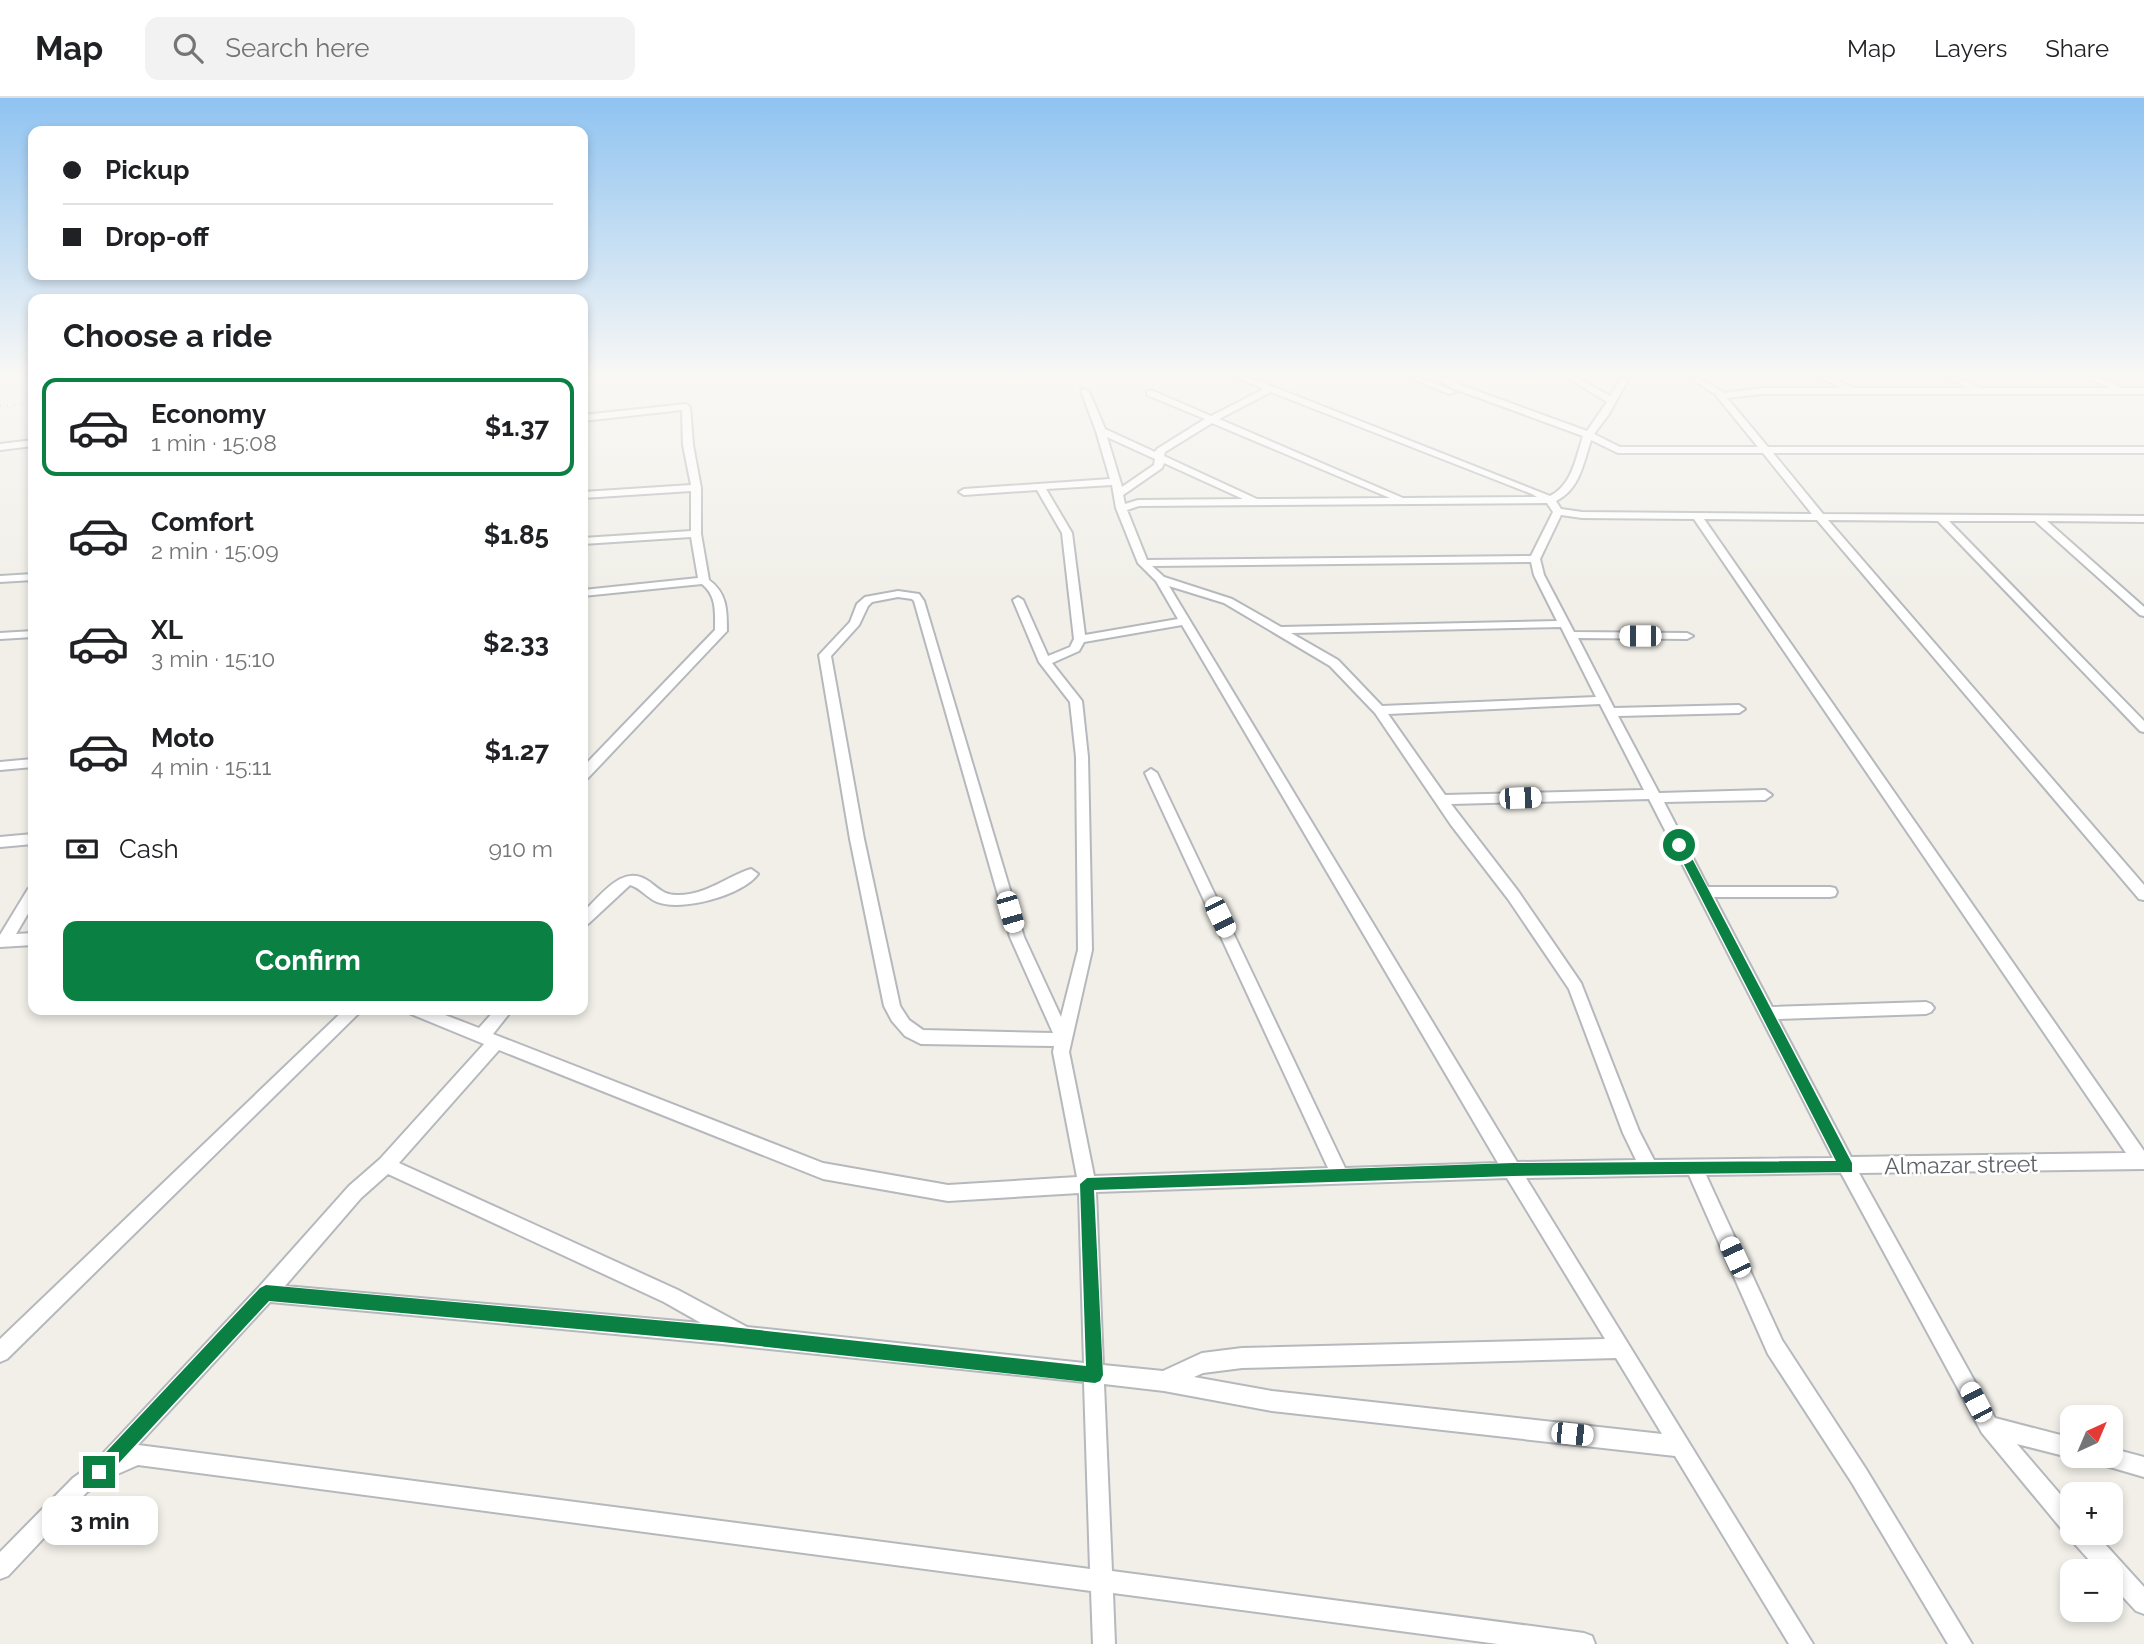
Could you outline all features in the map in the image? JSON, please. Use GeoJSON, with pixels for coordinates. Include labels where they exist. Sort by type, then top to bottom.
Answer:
{"type":"FeatureCollection","features":[{"type":"Feature","properties":{"kind":"street"},"geometry":{"type":"LineString","coordinates":[[689,450],[696,488],[696,534],[704,581]]}},
{"type":"Feature","properties":{"kind":"street"},"geometry":{"type":"LineString","coordinates":[[1107,450],[1121,508],[1143,564],[1160,579],[1187,621],[1513,1170],[1802,1644]]}},
{"type":"Feature","properties":{"kind":"street"},"geometry":{"type":"LineString","coordinates":[[1146,450],[1258,502]]}},
{"type":"Feature","properties":{"kind":"street"},"geometry":{"type":"LineString","coordinates":[[964,492],[1040,487],[1118,488],[1159,466],[1161,450]]}},
{"type":"Feature","properties":{"kind":"street"},"geometry":{"type":"LineString","coordinates":[[1283,450],[1406,501]]}},
{"type":"Feature","properties":{"kind":"street"},"geometry":{"type":"LineString","coordinates":[[1428,450],[1535,492],[1554,506]]}},
{"type":"Feature","properties":{"kind":"street"},"geometry":{"type":"LineString","coordinates":[[1583,450],[1572,483],[1554,506],[1535,559],[1539,575],[1847,1167],[1989,1426],[2060,1510]]}},
{"type":"Feature","properties":{"kind":"street"},"geometry":{"type":"LineString","coordinates":[[1764,450],[2144,895]]}},
{"type":"Feature","properties":{"kind":"street"},"geometry":{"type":"LineString","coordinates":[[1040,487],[1067,533],[1080,639],[1075,649],[1045,662]]}},
{"type":"Feature","properties":{"kind":"street"},"geometry":{"type":"LineString","coordinates":[[588,495],[696,488]]}},
{"type":"Feature","properties":{"kind":"street"},"geometry":{"type":"LineString","coordinates":[[1121,508],[1138,503],[1406,501],[1554,506],[1582,515],[2144,519]]}},
{"type":"Feature","properties":{"kind":"street"},"geometry":{"type":"LineString","coordinates":[[1696,515],[2143,1161]]}},
{"type":"Feature","properties":{"kind":"street"},"geometry":{"type":"LineString","coordinates":[[1941,518],[2144,728]]}},
{"type":"Feature","properties":{"kind":"street"},"geometry":{"type":"LineString","coordinates":[[2037,518],[2144,613]]}},
{"type":"Feature","properties":{"kind":"street"},"geometry":{"type":"LineString","coordinates":[[588,541],[696,534]]}},
{"type":"Feature","properties":{"kind":"street"},"geometry":{"type":"LineString","coordinates":[[1143,564],[1535,559]]}},
{"type":"Feature","properties":{"kind":"street"},"geometry":{"type":"LineString","coordinates":[[0,579],[28,577]]}},
{"type":"Feature","properties":{"kind":"street"},"geometry":{"type":"LineString","coordinates":[[1160,579],[1228,601],[1282,630],[1334,663],[1379,710],[1576,987],[1631,1133],[1649,1168]]}},
{"type":"Feature","properties":{"kind":"street"},"geometry":{"type":"LineString","coordinates":[[588,593],[704,581],[715,589],[722,606],[722,631],[588,770]]}},
{"type":"Feature","properties":{"kind":"street"},"geometry":{"type":"LineString","coordinates":[[898,594],[915,596],[919,601],[1017,937],[1064,1040],[921,1037],[901,1024],[892,1006],[857,839],[825,654],[855,624],[863,604],[869,599],[898,594]]}},
{"type":"Feature","properties":{"kind":"street"},"geometry":{"type":"LineString","coordinates":[[1018,600],[1045,662],[1076,701],[1082,757],[1085,950],[1061,1052],[1087,1184],[1104,1644]]}},
{"type":"Feature","properties":{"kind":"street"},"geometry":{"type":"LineString","coordinates":[[1080,639],[1187,621]]}},
{"type":"Feature","properties":{"kind":"street"},"geometry":{"type":"LineString","coordinates":[[1282,630],[1567,629],[1687,636]]}},
{"type":"Feature","properties":{"kind":"street"},"geometry":{"type":"LineString","coordinates":[[0,636],[28,634]]}},
{"type":"Feature","properties":{"kind":"street"},"geometry":{"type":"LineString","coordinates":[[1379,710],[1607,706],[1739,709]]}},
{"type":"Feature","properties":{"kind":"street"},"geometry":{"type":"LineString","coordinates":[[0,766],[28,763]]}},
{"type":"Feature","properties":{"kind":"street"},"geometry":{"type":"LineString","coordinates":[[1151,773],[1340,1175]]}},
{"type":"Feature","properties":{"kind":"street"},"geometry":{"type":"LineString","coordinates":[[1441,800],[1765,795]]}},
{"type":"Feature","properties":{"kind":"street"},"geometry":{"type":"LineString","coordinates":[[0,842],[28,839]]}},
{"type":"Feature","properties":{"kind":"street"},"geometry":{"type":"LineString","coordinates":[[588,915],[627,880],[641,882],[659,897],[674,900],[714,893],[736,885],[751,874]]}},
{"type":"Feature","properties":{"kind":"street"},"geometry":{"type":"LineString","coordinates":[[1704,892],[1830,892]]}},
{"type":"Feature","properties":{"kind":"street"},"geometry":{"type":"LineString","coordinates":[[2,941],[28,901]]}},
{"type":"Feature","properties":{"kind":"street"},"geometry":{"type":"LineString","coordinates":[[2,941],[28,939]]}},
{"type":"Feature","properties":{"kind":"street"},"geometry":{"type":"LineString","coordinates":[[1767,1013],[1926,1008]]}},
{"type":"Feature","properties":{"kind":"street"},"geometry":{"type":"LineString","coordinates":[[0,1352],[349,1015]]}},
{"type":"Feature","properties":{"kind":"street","name":"Almazar street"},"geometry":{"type":"LineString","coordinates":[[429,1015],[823,1171],[948,1193],[1087,1184],[1513,1170],[2143,1161]]}},
{"type":"Feature","properties":{"kind":"street"},"geometry":{"type":"LineString","coordinates":[[0,1568],[58,1505],[99,1472],[266,1293],[355,1192],[386,1165],[489,1038],[501,1015]]}},
{"type":"Feature","properties":{"kind":"street"},"geometry":{"type":"LineString","coordinates":[[386,1165],[671,1296],[747,1337]]}},
{"type":"Feature","properties":{"kind":"street"},"geometry":{"type":"LineString","coordinates":[[1694,1167],[1775,1347],[1859,1476],[1961,1644]]}},
{"type":"Feature","properties":{"kind":"street"},"geometry":{"type":"LineString","coordinates":[[266,1293],[747,1337],[1164,1381],[1272,1401],[1681,1446]]}},
{"type":"Feature","properties":{"kind":"street"},"geometry":{"type":"LineString","coordinates":[[1164,1381],[1202,1363],[1242,1358],[1622,1348]]}},
{"type":"Feature","properties":{"kind":"street"},"geometry":{"type":"LineString","coordinates":[[1989,1426],[2060,1445]]}},
{"type":"Feature","properties":{"kind":"street"},"geometry":{"type":"LineString","coordinates":[[99,1472],[138,1455],[1584,1644]]}},
{"type":"Feature","properties":{"kind":"street"},"geometry":{"type":"LineString","coordinates":[[2123,1461],[2144,1467]]}},
{"type":"Feature","properties":{"kind":"street"},"geometry":{"type":"LineString","coordinates":[[2091,1545],[2144,1603]]}},
{"type":"Feature","properties":{"kind":"route"},"geometry":{"type":"LineString","coordinates":[[99,1472],[266,1293],[722,1334],[1095,1375],[1087,1184],[1513,1170],[1847,1167],[1679,845]]}}]}
